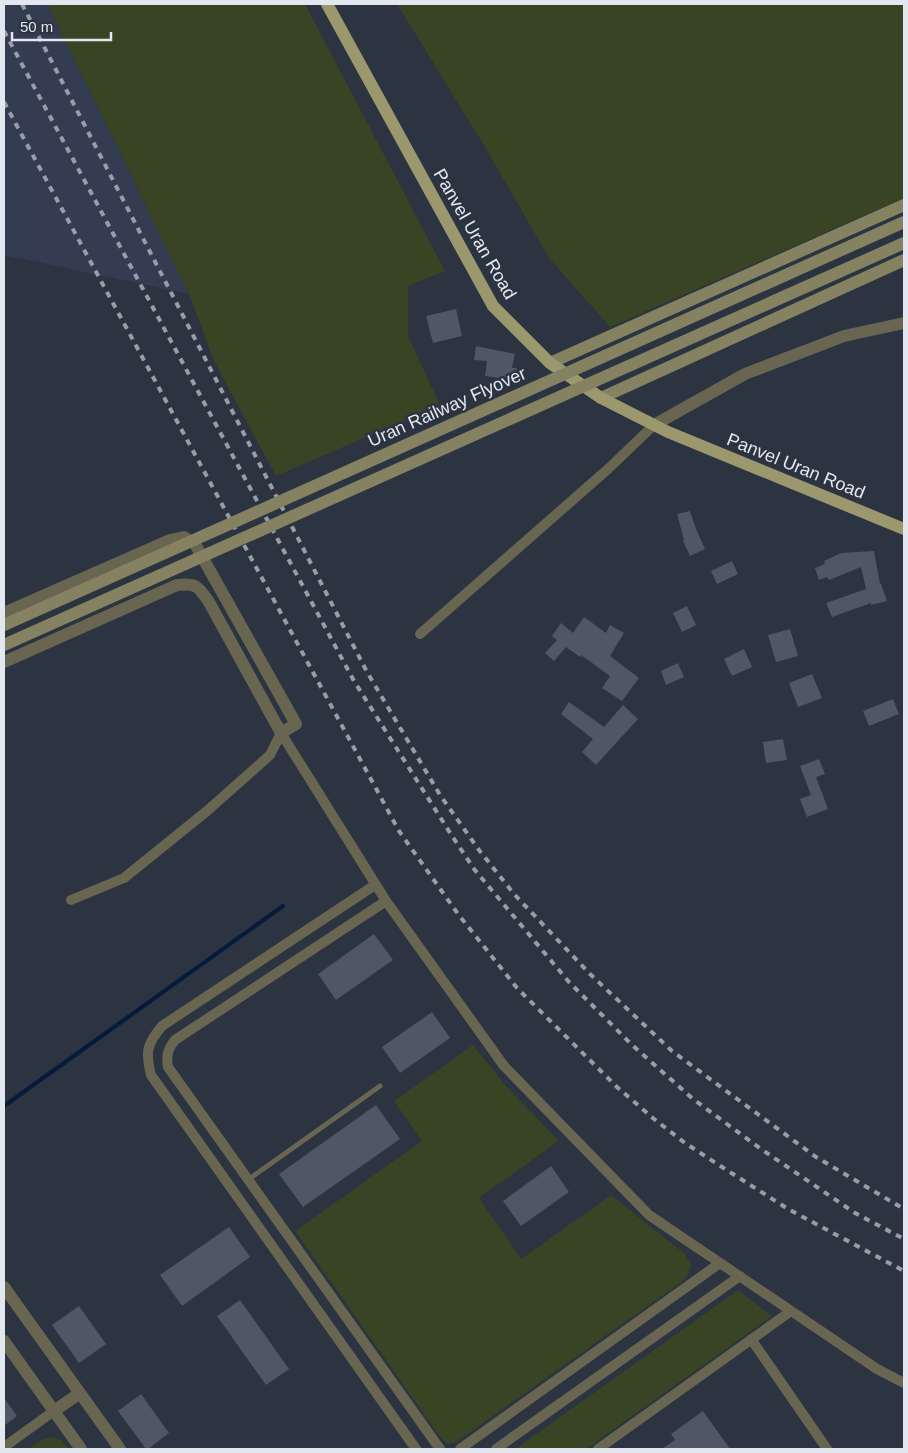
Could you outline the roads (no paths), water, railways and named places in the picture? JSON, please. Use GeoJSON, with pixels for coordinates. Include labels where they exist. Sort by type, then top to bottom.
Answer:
{"type":"FeatureCollection","features":[{"type":"Feature","properties":{"kind":"main road","name":"Panvel Uran Road"},"geometry":{"type":"LineString","coordinates":[[327,4],[493,306],[550,363],[601,398],[654,425],[904,529]]}},
{"type":"Feature","properties":{"kind":"main road"},"geometry":{"type":"LineString","coordinates":[[550,363],[904,205]]}},
{"type":"Feature","properties":{"kind":"main road","name":"Uran Railway Flyover"},"geometry":{"type":"LineString","coordinates":[[4,624],[904,222]]}},
{"type":"Feature","properties":{"kind":"main road","name":"Uran Railway Flyover"},"geometry":{"type":"LineString","coordinates":[[4,645],[904,243]]}},
{"type":"Feature","properties":{"kind":"main road"},"geometry":{"type":"LineString","coordinates":[[601,398],[904,260]]}},
{"type":"Feature","properties":{"kind":"street"},"geometry":{"type":"LineString","coordinates":[[420,634],[608,469],[654,425],[745,374],[844,336],[904,323]]}},
{"type":"Feature","properties":{"kind":"street"},"geometry":{"type":"LineString","coordinates":[[4,613],[170,540],[184,537],[195,544],[296,724],[282,733],[270,755],[208,811],[124,878],[71,900]]}},
{"type":"Feature","properties":{"kind":"street"},"geometry":{"type":"LineString","coordinates":[[4,662],[177,585],[191,584],[200,590],[209,602],[282,733],[375,885],[504,1066],[649,1216],[876,1369],[904,1383]]}},
{"type":"Feature","properties":{"kind":"street"},"geometry":{"type":"LineString","coordinates":[[375,885],[162,1026],[152,1039],[146,1057],[151,1075],[416,1449]]}},
{"type":"Feature","properties":{"kind":"street"},"geometry":{"type":"LineString","coordinates":[[386,901],[175,1040],[169,1048],[166,1057],[168,1066],[440,1449]]}},
{"type":"Feature","properties":{"kind":"street"},"geometry":{"type":"LineString","coordinates":[[460,1449],[720,1263]]}},
{"type":"Feature","properties":{"kind":"street"},"geometry":{"type":"LineString","coordinates":[[496,1449],[740,1276]]}},
{"type":"Feature","properties":{"kind":"street"},"geometry":{"type":"LineString","coordinates":[[4,1287],[120,1449]]}},
{"type":"Feature","properties":{"kind":"street"},"geometry":{"type":"LineString","coordinates":[[598,1449],[791,1311]]}},
{"type":"Feature","properties":{"kind":"street"},"geometry":{"type":"LineString","coordinates":[[751,1339],[828,1449]]}},
{"type":"Feature","properties":{"kind":"street"},"geometry":{"type":"LineString","coordinates":[[4,1341],[81,1449]]}},
{"type":"Feature","properties":{"kind":"street"},"geometry":{"type":"LineString","coordinates":[[4,1447],[80,1393]]}},
{"type":"Feature","properties":{"kind":"lane"},"geometry":{"type":"LineString","coordinates":[[249,1179],[380,1086]]}},
{"type":"Feature","properties":{"kind":"waterway"},"geometry":{"type":"LineString","coordinates":[[4,1106],[283,906]]}},
{"type":"Feature","properties":{"kind":"railway"},"geometry":{"type":"LineString","coordinates":[[22,4],[367,672],[440,795],[479,850],[514,894],[590,974],[672,1051],[816,1157],[904,1209]]}},
{"type":"Feature","properties":{"kind":"railway"},"geometry":{"type":"LineString","coordinates":[[4,31],[354,681],[474,869],[569,982],[631,1044],[693,1099],[761,1149],[855,1213],[904,1239]]}},
{"type":"Feature","properties":{"kind":"railway"},"geometry":{"type":"LineString","coordinates":[[4,102],[399,831],[458,914],[517,988],[617,1087],[654,1119],[685,1143],[788,1209],[904,1271]]}}]}
